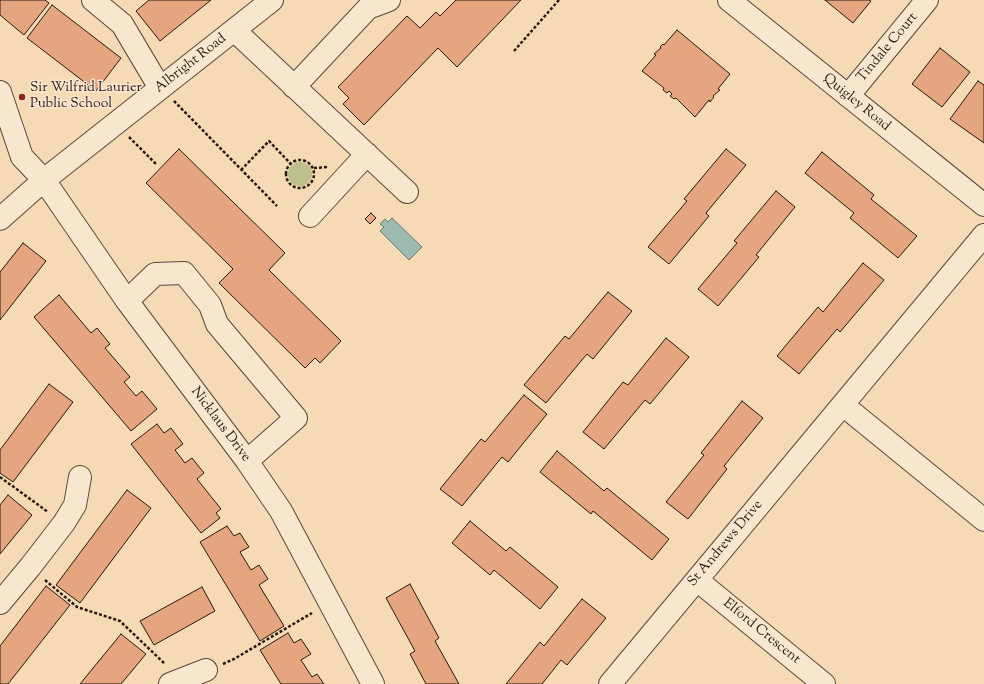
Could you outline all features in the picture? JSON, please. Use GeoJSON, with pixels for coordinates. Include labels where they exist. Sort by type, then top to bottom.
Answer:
{"type":"FeatureCollection","features":[{"type":"Feature","properties":{"kind":"street","name":"Albright Road"},"geometry":{"type":"LineString","coordinates":[[0,219],[44,180],[272,0]]}},
{"type":"Feature","properties":{"kind":"street"},"geometry":{"type":"LineString","coordinates":[[294,87],[368,8],[389,0]]}},
{"type":"Feature","properties":{"kind":"street","name":"Quigley Road"},"geometry":{"type":"LineString","coordinates":[[729,0],[984,206]]}},
{"type":"Feature","properties":{"kind":"street","name":"Tindale Court"},"geometry":{"type":"LineString","coordinates":[[848,96],[927,0]]}},
{"type":"Feature","properties":{"kind":"street"},"geometry":{"type":"LineString","coordinates":[[105,3],[122,24],[160,88]]}},
{"type":"Feature","properties":{"kind":"street"},"geometry":{"type":"LineString","coordinates":[[234,30],[407,192]]}},
{"type":"Feature","properties":{"kind":"street","name":"Nicklaus Drive"},"geometry":{"type":"LineString","coordinates":[[0,92],[22,157],[44,180],[127,301],[247,461],[281,510],[373,684]]}},
{"type":"Feature","properties":{"kind":"street"},"geometry":{"type":"LineString","coordinates":[[310,216],[367,154]]}},
{"type":"Feature","properties":{"kind":"street","name":"St Andrews Drive"},"geometry":{"type":"LineString","coordinates":[[610,684],[984,235]]}},
{"type":"Feature","properties":{"kind":"street"},"geometry":{"type":"LineString","coordinates":[[127,301],[155,274],[184,273],[210,305],[217,324],[296,418],[247,461]]}},
{"type":"Feature","properties":{"kind":"street"},"geometry":{"type":"LineString","coordinates":[[843,405],[984,520]]}},
{"type":"Feature","properties":{"kind":"street"},"geometry":{"type":"LineString","coordinates":[[0,603],[64,523],[75,505],[80,477]]}},
{"type":"Feature","properties":{"kind":"street","name":"Elford Crescent"},"geometry":{"type":"LineString","coordinates":[[697,580],[824,684]]}},
{"type":"Feature","properties":{"kind":"street"},"geometry":{"type":"LineString","coordinates":[[176,682],[206,670]]}},
{"type":"Feature","properties":{"kind":"path"},"geometry":{"type":"LineString","coordinates":[[514,51],[559,0]]}},
{"type":"Feature","properties":{"kind":"path"},"geometry":{"type":"LineString","coordinates":[[160,88],[277,206]]}},
{"type":"Feature","properties":{"kind":"path"},"geometry":{"type":"LineString","coordinates":[[115,124],[156,164]]}},
{"type":"Feature","properties":{"kind":"path"},"geometry":{"type":"LineString","coordinates":[[241,170],[269,141],[290,163]]}},
{"type":"Feature","properties":{"kind":"path"},"geometry":{"type":"LineString","coordinates":[[303,160],[314,168],[314,179],[309,186],[296,188],[289,184],[286,177],[286,170],[290,163],[303,160]]}},
{"type":"Feature","properties":{"kind":"path"},"geometry":{"type":"LineString","coordinates":[[0,477],[64,523]]}},
{"type":"Feature","properties":{"kind":"path"},"geometry":{"type":"LineString","coordinates":[[30,567],[77,607],[120,621],[176,682]]}},
{"type":"Feature","properties":{"kind":"path"},"geometry":{"type":"LineString","coordinates":[[206,670],[234,659],[330,603]]}},
{"type":"Feature","properties":{"kind":"green space"},"geometry":{"type":"Polygon","coordinates":[[[300,162],[305,163],[311,169],[311,179],[305,185],[300,186],[295,185],[289,179],[288,174],[289,169],[295,163],[300,162]]]}},
{"type":"Feature","properties":{"kind":"water"},"geometry":{"type":"Polygon","coordinates":[[[392,218],[422,247],[409,260],[380,231],[384,227],[380,224],[385,219],[388,222],[392,218]]]}},
{"type":"Feature","properties":{"kind":"building"},"geometry":{"type":"Polygon","coordinates":[[[0,0],[45,0],[49,3],[24,35],[0,15],[0,0]]]}},
{"type":"Feature","properties":{"kind":"building"},"geometry":{"type":"Polygon","coordinates":[[[149,0],[211,0],[160,41],[136,11],[149,0]]]}},
{"type":"Feature","properties":{"kind":"building"},"geometry":{"type":"Polygon","coordinates":[[[456,0],[521,0],[457,67],[438,48],[364,125],[343,104],[349,98],[338,87],[407,16],[420,28],[436,12],[440,16],[456,0]]]}},
{"type":"Feature","properties":{"kind":"building"},"geometry":{"type":"Polygon","coordinates":[[[825,0],[869,0],[871,1],[853,23],[825,0]]]}},
{"type":"Feature","properties":{"kind":"building"},"geometry":{"type":"Polygon","coordinates":[[[52,5],[121,58],[96,91],[27,38],[52,5]]]}},
{"type":"Feature","properties":{"kind":"building"},"geometry":{"type":"Polygon","coordinates":[[[677,30],[730,74],[718,89],[720,90],[713,96],[714,97],[710,102],[709,100],[695,117],[676,98],[674,99],[670,96],[672,94],[669,91],[667,93],[663,90],[664,88],[642,71],[656,55],[654,54],[677,30]]]}},
{"type":"Feature","properties":{"kind":"building"},"geometry":{"type":"Polygon","coordinates":[[[940,48],[970,72],[942,107],[912,84],[940,48]]]}},
{"type":"Feature","properties":{"kind":"building"},"geometry":{"type":"Polygon","coordinates":[[[978,81],[984,85],[984,143],[950,119],[978,81]]]}},
{"type":"Feature","properties":{"kind":"building"},"geometry":{"type":"Polygon","coordinates":[[[179,149],[285,253],[269,270],[341,341],[320,363],[315,358],[305,368],[219,283],[233,269],[146,183],[179,149]]]}},
{"type":"Feature","properties":{"kind":"building"},"geometry":{"type":"Polygon","coordinates":[[[726,149],[746,165],[706,213],[709,216],[669,264],[648,247],[687,201],[684,199],[726,149]]]}},
{"type":"Feature","properties":{"kind":"building"},"geometry":{"type":"Polygon","coordinates":[[[822,152],[874,195],[871,199],[917,236],[898,258],[850,218],[854,213],[805,173],[822,152]]]}},
{"type":"Feature","properties":{"kind":"building"},"geometry":{"type":"Polygon","coordinates":[[[776,191],[795,207],[756,255],[759,257],[718,306],[698,289],[737,243],[734,241],[776,191]]]}},
{"type":"Feature","properties":{"kind":"building"},"geometry":{"type":"Polygon","coordinates":[[[371,213],[376,218],[370,224],[365,219],[371,213]]]}},
{"type":"Feature","properties":{"kind":"building"},"geometry":{"type":"Polygon","coordinates":[[[23,243],[46,261],[0,320],[0,272],[23,243]]]}},
{"type":"Feature","properties":{"kind":"building"},"geometry":{"type":"Polygon","coordinates":[[[863,263],[884,280],[840,332],[837,329],[799,374],[777,356],[818,307],[823,312],[863,263]]]}},
{"type":"Feature","properties":{"kind":"building"},"geometry":{"type":"Polygon","coordinates":[[[608,292],[632,311],[593,359],[587,354],[546,403],[524,385],[565,336],[569,339],[608,292]]]}},
{"type":"Feature","properties":{"kind":"building"},"geometry":{"type":"Polygon","coordinates":[[[59,295],[91,333],[97,328],[110,344],[105,348],[130,377],[124,382],[136,396],[142,391],[157,409],[131,431],[34,317],[59,295]]]}},
{"type":"Feature","properties":{"kind":"building"},"geometry":{"type":"Polygon","coordinates":[[[666,338],[689,357],[650,404],[645,400],[604,449],[583,432],[623,382],[628,385],[666,338]]]}},
{"type":"Feature","properties":{"kind":"building"},"geometry":{"type":"Polygon","coordinates":[[[49,384],[73,402],[13,482],[0,473],[0,450],[49,384]]]}},
{"type":"Feature","properties":{"kind":"building"},"geometry":{"type":"Polygon","coordinates":[[[524,395],[547,414],[508,462],[502,457],[462,506],[440,489],[481,439],[485,442],[524,395]]]}},
{"type":"Feature","properties":{"kind":"building"},"geometry":{"type":"Polygon","coordinates":[[[742,401],[763,418],[724,466],[727,469],[688,519],[666,502],[704,455],[701,453],[742,401]]]}},
{"type":"Feature","properties":{"kind":"building"},"geometry":{"type":"Polygon","coordinates":[[[157,424],[164,433],[171,428],[183,444],[175,450],[185,463],[192,458],[204,473],[197,479],[221,509],[216,513],[220,518],[201,533],[131,444],[157,424]]]}},
{"type":"Feature","properties":{"kind":"building"},"geometry":{"type":"Polygon","coordinates":[[[557,451],[604,491],[607,488],[669,539],[652,560],[593,511],[591,514],[540,472],[557,451]]]}},
{"type":"Feature","properties":{"kind":"building"},"geometry":{"type":"Polygon","coordinates":[[[127,490],[151,508],[80,603],[56,585],[127,490]]]}},
{"type":"Feature","properties":{"kind":"building"},"geometry":{"type":"Polygon","coordinates":[[[8,495],[32,515],[0,554],[0,505],[8,495]]]}},
{"type":"Feature","properties":{"kind":"building"},"geometry":{"type":"Polygon","coordinates":[[[470,521],[506,551],[510,547],[558,587],[540,609],[494,570],[490,575],[452,543],[470,521]]]}},
{"type":"Feature","properties":{"kind":"building"},"geometry":{"type":"Polygon","coordinates":[[[227,526],[234,536],[240,533],[249,547],[240,552],[251,570],[259,565],[268,579],[259,585],[284,626],[260,641],[200,542],[227,526]]]}},
{"type":"Feature","properties":{"kind":"building"},"geometry":{"type":"Polygon","coordinates":[[[410,584],[439,638],[435,641],[459,684],[426,684],[410,654],[415,651],[386,598],[410,584]]]}},
{"type":"Feature","properties":{"kind":"building"},"geometry":{"type":"Polygon","coordinates":[[[46,586],[70,605],[8,684],[0,684],[0,646],[46,586]]]}},
{"type":"Feature","properties":{"kind":"building"},"geometry":{"type":"Polygon","coordinates":[[[202,587],[215,611],[154,645],[140,621],[202,587]]]}},
{"type":"Feature","properties":{"kind":"building"},"geometry":{"type":"Polygon","coordinates":[[[582,599],[606,618],[567,665],[561,660],[542,684],[506,684],[540,642],[544,646],[582,599]]]}},
{"type":"Feature","properties":{"kind":"building"},"geometry":{"type":"Polygon","coordinates":[[[288,633],[294,643],[301,639],[311,654],[301,660],[312,677],[317,674],[324,684],[281,684],[260,650],[288,633]]]}},
{"type":"Feature","properties":{"kind":"building"},"geometry":{"type":"Polygon","coordinates":[[[121,634],[146,654],[121,684],[80,684],[121,634]]]}},
{"type":"Feature","properties":{"kind":"place","name":"Sir Wilfrid Laurier Public School"},"geometry":{"type":"Point","coordinates":[22,97]}}]}
